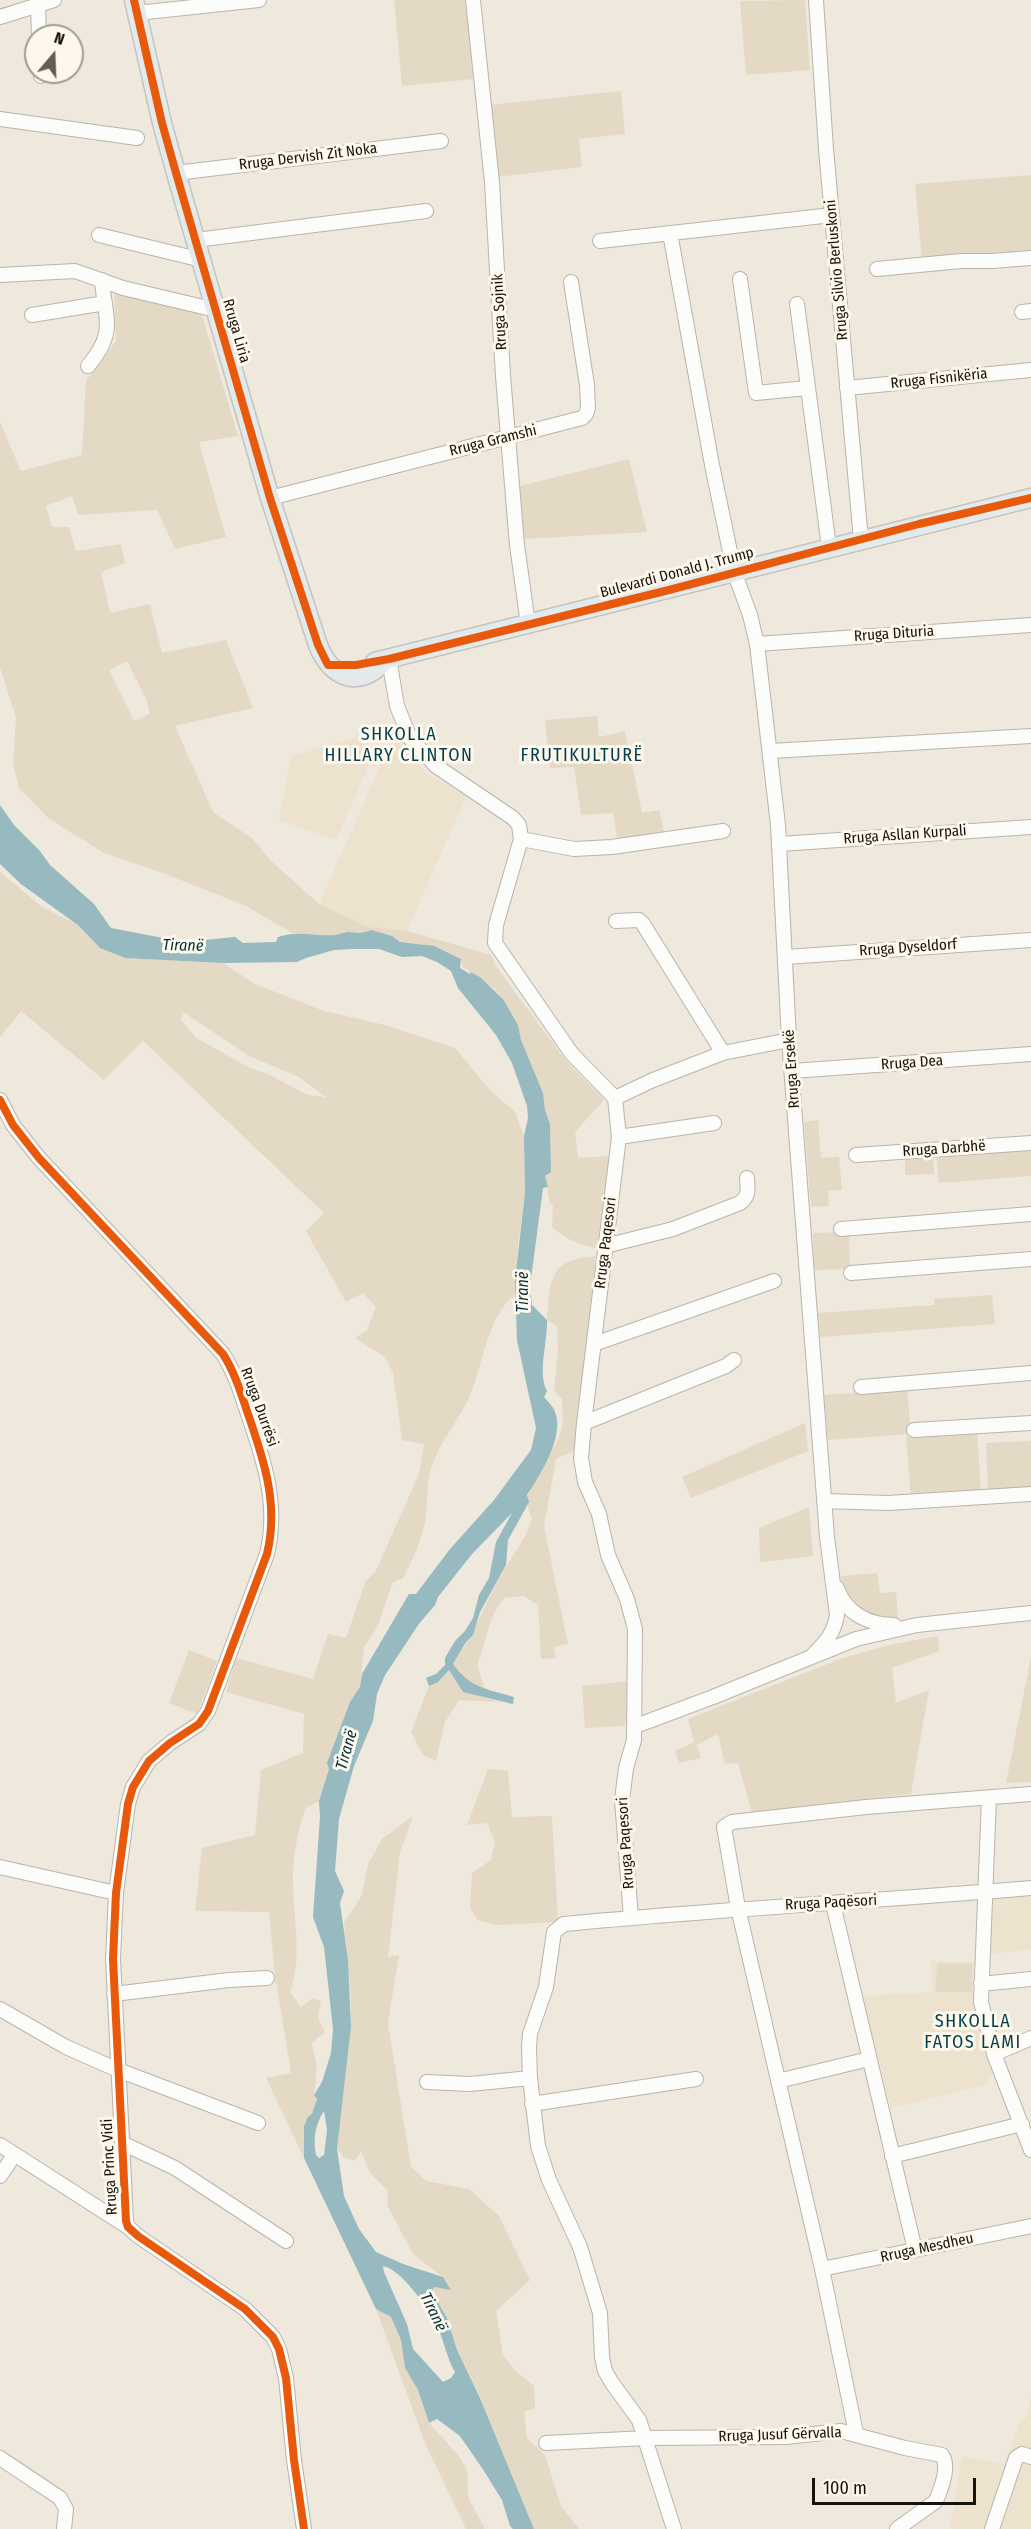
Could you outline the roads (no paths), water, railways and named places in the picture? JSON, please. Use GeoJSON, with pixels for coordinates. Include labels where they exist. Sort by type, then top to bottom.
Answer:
{"type":"FeatureCollection","features":[{"type":"Feature","properties":{"kind":"main road","name":"Rruga Liria"},"geometry":{"type":"LineString","coordinates":[[136,7],[162,123],[270,498],[318,645],[328,665]]}},
{"type":"Feature","properties":{"kind":"main road","name":"Bulevardi Donald J. Trump"},"geometry":{"type":"LineString","coordinates":[[328,665],[341,674],[362,677],[374,672],[387,660],[1031,498]]}},
{"type":"Feature","properties":{"kind":"street"},"geometry":{"type":"LineString","coordinates":[[0,17],[54,0]]}},
{"type":"Feature","properties":{"kind":"street"},"geometry":{"type":"LineString","coordinates":[[136,7],[259,0]]}},
{"type":"Feature","properties":{"kind":"street","name":"Rruga Sojnik"},"geometry":{"type":"LineString","coordinates":[[473,0],[492,183],[503,376],[510,437],[517,545],[528,624]]}},
{"type":"Feature","properties":{"kind":"street","name":"Rruga Silvio Berluskoni"},"geometry":{"type":"LineString","coordinates":[[816,0],[826,149],[861,540]]}},
{"type":"Feature","properties":{"kind":"street"},"geometry":{"type":"LineString","coordinates":[[38,5],[39,24]]}},
{"type":"Feature","properties":{"kind":"street"},"geometry":{"type":"LineString","coordinates":[[0,119],[137,138]]}},
{"type":"Feature","properties":{"kind":"street","name":"Rruga Dervish Zit Noka"},"geometry":{"type":"LineString","coordinates":[[176,173],[441,141]]}},
{"type":"Feature","properties":{"kind":"street"},"geometry":{"type":"LineString","coordinates":[[196,240],[426,211]]}},
{"type":"Feature","properties":{"kind":"street"},"geometry":{"type":"LineString","coordinates":[[600,241],[832,215]]}},
{"type":"Feature","properties":{"kind":"street","name":"Rruga Ersekë"},"geometry":{"type":"LineString","coordinates":[[670,233],[699,404],[735,571],[757,644],[771,751],[780,844],[789,1040],[824,1501],[831,1571],[843,1612]]}},
{"type":"Feature","properties":{"kind":"street"},"geometry":{"type":"LineString","coordinates":[[99,236],[202,260]]}},
{"type":"Feature","properties":{"kind":"street"},"geometry":{"type":"LineString","coordinates":[[877,269],[961,261],[1031,258]]}},
{"type":"Feature","properties":{"kind":"street"},"geometry":{"type":"LineString","coordinates":[[0,275],[75,271],[123,288],[216,310]]}},
{"type":"Feature","properties":{"kind":"street"},"geometry":{"type":"LineString","coordinates":[[740,279],[756,393],[807,388]]}},
{"type":"Feature","properties":{"kind":"street"},"geometry":{"type":"LineString","coordinates":[[88,366],[101,350],[109,329],[102,280]]}},
{"type":"Feature","properties":{"kind":"street","name":"Rruga Gramshi"},"geometry":{"type":"LineString","coordinates":[[270,498],[574,422],[586,414],[587,385],[571,282]]}},
{"type":"Feature","properties":{"kind":"street"},"geometry":{"type":"LineString","coordinates":[[32,315],[105,303]]}},
{"type":"Feature","properties":{"kind":"street"},"geometry":{"type":"LineString","coordinates":[[797,303],[829,547]]}},
{"type":"Feature","properties":{"kind":"street","name":"Rruga Fisnikëria"},"geometry":{"type":"LineString","coordinates":[[847,388],[1031,370]]}},
{"type":"Feature","properties":{"kind":"street","name":"Rruga Dituria"},"geometry":{"type":"LineString","coordinates":[[757,644],[1031,625]]}},
{"type":"Feature","properties":{"kind":"street"},"geometry":{"type":"LineString","coordinates":[[387,660],[397,706],[410,738],[436,766],[513,818],[519,825],[521,839],[496,925],[495,943],[572,1054],[615,1098],[653,1080],[723,1053],[789,1040]]}},
{"type":"Feature","properties":{"kind":"street"},"geometry":{"type":"LineString","coordinates":[[771,751],[1031,736]]}},
{"type":"Feature","properties":{"kind":"street","name":"Rruga Asllan Kurpali"},"geometry":{"type":"LineString","coordinates":[[780,844],[1031,827]]}},
{"type":"Feature","properties":{"kind":"street"},"geometry":{"type":"LineString","coordinates":[[521,839],[574,849],[612,847],[723,831]]}},
{"type":"Feature","properties":{"kind":"street"},"geometry":{"type":"LineString","coordinates":[[616,921],[639,920],[643,924],[723,1053]]}},
{"type":"Feature","properties":{"kind":"street","name":"Rruga Dyseldorf"},"geometry":{"type":"LineString","coordinates":[[786,957],[1031,940]]}},
{"type":"Feature","properties":{"kind":"street","name":"Rruga Dea"},"geometry":{"type":"LineString","coordinates":[[792,1071],[1031,1054]]}},
{"type":"Feature","properties":{"kind":"street","name":"Rruga Paqesori"},"geometry":{"type":"LineString","coordinates":[[615,1098],[619,1137],[584,1424],[582,1458],[585,1482],[599,1514],[608,1555],[627,1599],[635,1629],[634,1740],[626,1768],[622,1800],[631,1918]]}},
{"type":"Feature","properties":{"kind":"street","name":"Rruga Durrësi"},"geometry":{"type":"LineString","coordinates":[[0,1100],[13,1125],[39,1158],[224,1354],[240,1386],[262,1451],[272,1517],[267,1554],[205,1719],[170,1743]]}},
{"type":"Feature","properties":{"kind":"street"},"geometry":{"type":"LineString","coordinates":[[619,1137],[714,1123]]}},
{"type":"Feature","properties":{"kind":"street","name":"Rruga Darbhë"},"geometry":{"type":"LineString","coordinates":[[856,1155],[1031,1143]]}},
{"type":"Feature","properties":{"kind":"street"},"geometry":{"type":"LineString","coordinates":[[605,1246],[673,1229],[740,1203],[745,1200],[747,1193],[747,1178]]}},
{"type":"Feature","properties":{"kind":"street"},"geometry":{"type":"LineString","coordinates":[[841,1229],[1031,1215]]}},
{"type":"Feature","properties":{"kind":"street"},"geometry":{"type":"LineString","coordinates":[[851,1273],[1031,1259]]}},
{"type":"Feature","properties":{"kind":"street"},"geometry":{"type":"LineString","coordinates":[[594,1344],[774,1281]]}},
{"type":"Feature","properties":{"kind":"street"},"geometry":{"type":"LineString","coordinates":[[584,1424],[726,1366],[734,1359]]}},
{"type":"Feature","properties":{"kind":"street"},"geometry":{"type":"LineString","coordinates":[[861,1387],[1031,1373]]}},
{"type":"Feature","properties":{"kind":"street"},"geometry":{"type":"LineString","coordinates":[[914,1430],[1031,1423]]}},
{"type":"Feature","properties":{"kind":"street"},"geometry":{"type":"LineString","coordinates":[[824,1501],[888,1503],[1031,1494]]}},
{"type":"Feature","properties":{"kind":"street"},"geometry":{"type":"LineString","coordinates":[[812,1656],[827,1641],[843,1612]]}},
{"type":"Feature","properties":{"kind":"street"},"geometry":{"type":"LineString","coordinates":[[843,1612],[884,1625],[917,1625],[1031,1613]]}},
{"type":"Feature","properties":{"kind":"street"},"geometry":{"type":"LineString","coordinates":[[843,1612],[847,1635],[856,1639]]}},
{"type":"Feature","properties":{"kind":"street"},"geometry":{"type":"LineString","coordinates":[[634,1724],[641,1724],[713,1697],[856,1639],[917,1625]]}},
{"type":"Feature","properties":{"kind":"street","name":"Rruga Princ Vidi"},"geometry":{"type":"LineString","coordinates":[[170,1743],[149,1761],[133,1787],[128,1804],[116,1893],[113,1928],[114,1994],[128,2227],[245,2308],[273,2337],[279,2349],[286,2378],[304,2529]]}},
{"type":"Feature","properties":{"kind":"street"},"geometry":{"type":"LineString","coordinates":[[856,2433],[822,2269],[738,1908],[724,1831],[727,1824],[866,1807],[1031,1794]]}},
{"type":"Feature","properties":{"kind":"street"},"geometry":{"type":"LineString","coordinates":[[989,1798],[981,1984],[984,2021],[994,2054],[1026,2129],[1031,2150]]}},
{"type":"Feature","properties":{"kind":"street"},"geometry":{"type":"LineString","coordinates":[[0,1867],[116,1893]]}},
{"type":"Feature","properties":{"kind":"street","name":"Rruga Paqësori"},"geometry":{"type":"LineString","coordinates":[[674,2529],[646,2438],[633,2408],[612,2384],[605,2371],[600,2313],[580,2247],[549,2180],[538,2146],[530,2078],[530,2034],[546,1987],[554,1932],[564,1924],[738,1908],[833,1904],[1031,1888]]}},
{"type":"Feature","properties":{"kind":"street"},"geometry":{"type":"LineString","coordinates":[[833,1904],[915,2250]]}},
{"type":"Feature","properties":{"kind":"street"},"geometry":{"type":"LineString","coordinates":[[114,1994],[229,1980],[267,1978]]}},
{"type":"Feature","properties":{"kind":"street"},"geometry":{"type":"LineString","coordinates":[[981,1984],[1031,1979]]}},
{"type":"Feature","properties":{"kind":"street"},"geometry":{"type":"LineString","coordinates":[[0,2009],[66,2047],[118,2070],[258,2123]]}},
{"type":"Feature","properties":{"kind":"street"},"geometry":{"type":"LineString","coordinates":[[994,2054],[1031,2038]]}},
{"type":"Feature","properties":{"kind":"street"},"geometry":{"type":"LineString","coordinates":[[778,2081],[869,2059]]}},
{"type":"Feature","properties":{"kind":"street"},"geometry":{"type":"LineString","coordinates":[[427,2082],[470,2084],[530,2078]]}},
{"type":"Feature","properties":{"kind":"street"},"geometry":{"type":"LineString","coordinates":[[532,2104],[696,2079]]}},
{"type":"Feature","properties":{"kind":"street"},"geometry":{"type":"LineString","coordinates":[[892,2156],[1026,2129]]}},
{"type":"Feature","properties":{"kind":"street"},"geometry":{"type":"LineString","coordinates":[[122,2143],[175,2168],[286,2241]]}},
{"type":"Feature","properties":{"kind":"street"},"geometry":{"type":"LineString","coordinates":[[0,2145],[128,2227]]}},
{"type":"Feature","properties":{"kind":"street"},"geometry":{"type":"LineString","coordinates":[[0,2176],[14,2155]]}},
{"type":"Feature","properties":{"kind":"street","name":"Rruga Mesdheu"},"geometry":{"type":"LineString","coordinates":[[822,2269],[1031,2226]]}},
{"type":"Feature","properties":{"kind":"street","name":"Rruga Jusuf Gërvalla"},"geometry":{"type":"LineString","coordinates":[[546,2443],[646,2438],[786,2438],[825,2431],[856,2433],[905,2448],[942,2455],[945,2459],[941,2487],[936,2501],[897,2529]]}},
{"type":"Feature","properties":{"kind":"street"},"geometry":{"type":"LineString","coordinates":[[992,2529],[1016,2458],[1022,2454],[1031,2457]]}},
{"type":"Feature","properties":{"kind":"street"},"geometry":{"type":"LineString","coordinates":[[0,2458],[60,2498],[66,2510],[64,2529]]}},
{"type":"Feature","properties":{"kind":"water","name":"Tiranë"},"geometry":{"type":"Polygon","coordinates":[[[0,805],[14,825],[40,851],[50,865],[94,904],[111,928],[184,942],[235,937],[243,943],[276,942],[278,937],[293,934],[335,935],[371,930],[392,936],[400,942],[434,946],[461,959],[460,968],[480,977],[503,999],[518,1025],[521,1040],[543,1093],[550,1124],[551,1172],[545,1176],[548,1187],[543,1188],[530,1286],[532,1305],[547,1320],[543,1375],[547,1391],[544,1397],[555,1412],[557,1432],[550,1455],[527,1495],[529,1502],[508,1540],[506,1565],[480,1612],[473,1635],[453,1664],[473,1683],[514,1697],[513,1704],[463,1692],[449,1670],[438,1682],[429,1686],[426,1678],[436,1674],[445,1665],[445,1658],[455,1641],[473,1618],[479,1595],[489,1578],[496,1542],[512,1513],[472,1554],[438,1597],[435,1605],[418,1625],[385,1675],[377,1694],[373,1721],[354,1766],[339,1819],[335,1871],[344,1891],[340,1903],[348,1960],[351,2027],[337,2149],[344,2196],[359,2229],[376,2252],[403,2264],[443,2277],[451,2290],[434,2287],[432,2292],[447,2318],[457,2350],[480,2398],[534,2529],[513,2529],[510,2526],[502,2500],[460,2436],[437,2419],[429,2423],[418,2390],[405,2368],[401,2340],[391,2317],[376,2309],[304,2158],[304,2126],[312,2114],[317,2099],[314,2095],[322,2082],[331,2053],[333,2029],[324,1947],[313,1917],[320,1817],[319,1801],[329,1769],[327,1763],[350,1702],[360,1687],[362,1674],[409,1594],[416,1594],[450,1549],[494,1500],[531,1450],[536,1428],[517,1340],[515,1281],[525,1192],[524,1136],[528,1118],[527,1106],[512,1063],[496,1035],[458,988],[451,971],[437,962],[422,956],[402,957],[379,949],[334,950],[297,962],[223,963],[125,958],[100,948],[79,926],[21,884],[0,864],[0,805]],[[324,2111],[315,2138],[316,2155],[319,2158],[324,2155],[327,2130],[324,2111]],[[383,2266],[407,2324],[413,2349],[443,2382],[451,2378],[455,2372],[432,2317],[405,2281],[398,2274],[383,2266]]]}},
{"type":"Feature","properties":{"kind":"district","name":"SHKOLLA HILLARY CLINTON"},"geometry":{"type":"Point","coordinates":[399,745]}},
{"type":"Feature","properties":{"kind":"district","name":"FRUTIKULTURË"},"geometry":{"type":"Point","coordinates":[582,756]}},
{"type":"Feature","properties":{"kind":"district","name":"SHKOLLA FATOS LAMI"},"geometry":{"type":"Point","coordinates":[973,2032]}}]}
